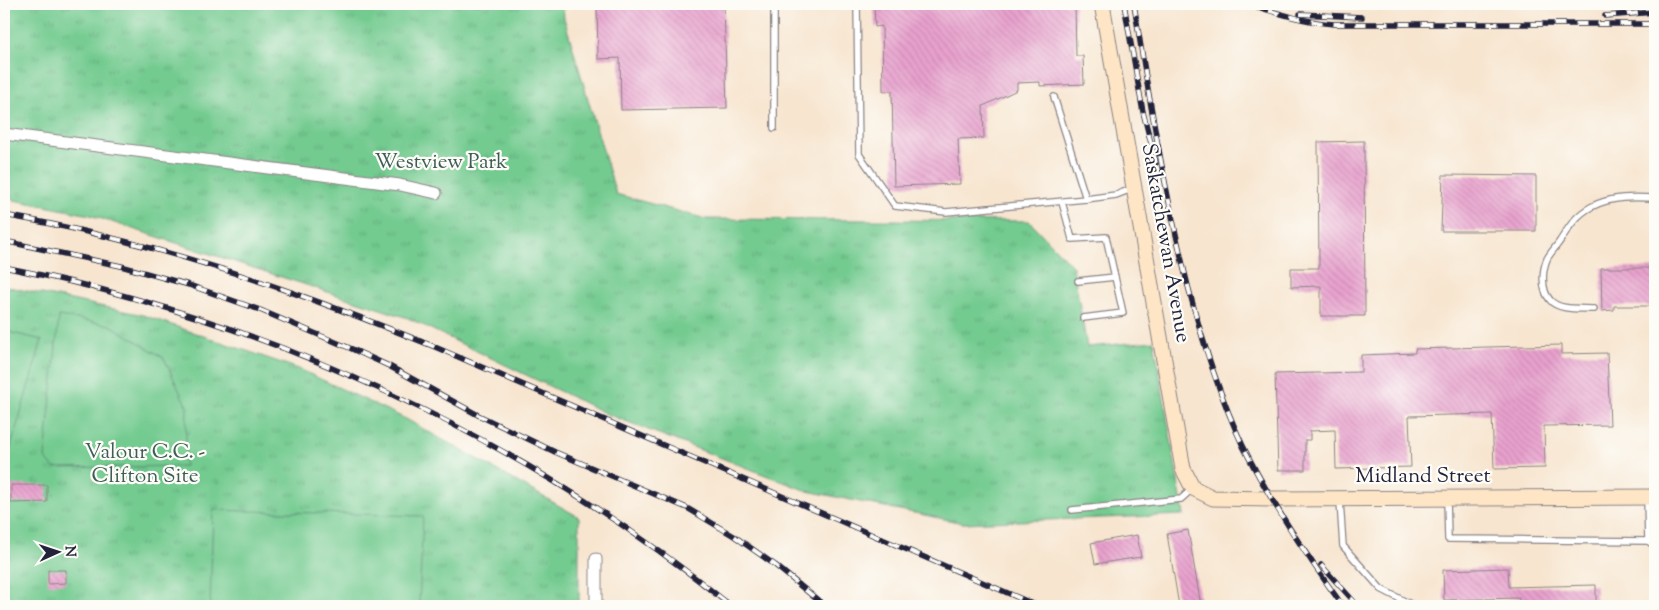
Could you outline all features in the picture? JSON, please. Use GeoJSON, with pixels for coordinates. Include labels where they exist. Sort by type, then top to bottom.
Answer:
{"type":"FeatureCollection","features":[{"type":"Feature","properties":{"kind":"street","name":"Saskatchewan Avenue"},"geometry":{"type":"LineString","coordinates":[[1102,4],[1183,468],[1193,488]]}},
{"type":"Feature","properties":{"kind":"street"},"geometry":{"type":"LineString","coordinates":[[4,134],[400,185],[436,193]]}},
{"type":"Feature","properties":{"kind":"street","name":"Midland Street"},"geometry":{"type":"LineString","coordinates":[[1193,488],[1213,498],[1651,498]]}},
{"type":"Feature","properties":{"kind":"street"},"geometry":{"type":"LineString","coordinates":[[596,559],[596,606]]}},
{"type":"Feature","properties":{"kind":"lane"},"geometry":{"type":"LineString","coordinates":[[774,4],[774,128]]}},
{"type":"Feature","properties":{"kind":"lane"},"geometry":{"type":"LineString","coordinates":[[857,4],[859,154],[895,206],[946,212],[1086,199],[1116,195],[1134,188]]}},
{"type":"Feature","properties":{"kind":"lane"},"geometry":{"type":"LineString","coordinates":[[1054,96],[1086,199]]}},
{"type":"Feature","properties":{"kind":"lane"},"geometry":{"type":"LineString","coordinates":[[1594,309],[1563,307],[1550,301],[1544,287],[1544,270],[1547,259],[1570,224],[1590,207],[1615,199],[1655,198]]}},
{"type":"Feature","properties":{"kind":"lane"},"geometry":{"type":"LineString","coordinates":[[1062,202],[1072,239],[1106,236],[1123,313],[1083,318]]}},
{"type":"Feature","properties":{"kind":"lane"},"geometry":{"type":"LineString","coordinates":[[1078,281],[1115,277]]}},
{"type":"Feature","properties":{"kind":"lane"},"geometry":{"type":"LineString","coordinates":[[1072,510],[1181,498],[1193,488]]}},
{"type":"Feature","properties":{"kind":"lane"},"geometry":{"type":"LineString","coordinates":[[1447,498],[1448,539],[1648,540],[1655,546]]}},
{"type":"Feature","properties":{"kind":"lane"},"geometry":{"type":"LineString","coordinates":[[1648,540],[1651,498]]}},
{"type":"Feature","properties":{"kind":"lane"},"geometry":{"type":"LineString","coordinates":[[1340,499],[1343,546],[1380,589],[1414,606]]}},
{"type":"Feature","properties":{"kind":"green space","name":"Westview Park"},"geometry":{"type":"Polygon","coordinates":[[[4,4],[563,4],[564,18],[616,194],[706,219],[1029,221],[1073,267],[1087,347],[1154,341],[1184,515],[963,523],[807,491],[607,414],[408,318],[90,215],[4,198],[4,4]]]}},
{"type":"Feature","properties":{"kind":"green space","name":"Valour C.C. - Clifton Site"},"geometry":{"type":"Polygon","coordinates":[[[4,286],[143,315],[299,369],[406,419],[579,517],[579,606],[4,606],[4,286]]]}},
{"type":"Feature","properties":{"kind":"green space"},"geometry":{"type":"Polygon","coordinates":[[[59,316],[110,325],[164,358],[187,407],[185,466],[54,468],[45,458],[59,316]]]}},
{"type":"Feature","properties":{"kind":"green space"},"geometry":{"type":"Polygon","coordinates":[[[4,331],[42,340],[7,460],[4,462],[4,331]]]}},
{"type":"Feature","properties":{"kind":"green space"},"geometry":{"type":"Polygon","coordinates":[[[213,510],[423,516],[419,606],[210,606],[213,510]]]}},
{"type":"Feature","properties":{"kind":"building"},"geometry":{"type":"Polygon","coordinates":[[[597,4],[724,4],[727,108],[621,110],[620,58],[598,59],[597,4]]]}},
{"type":"Feature","properties":{"kind":"building"},"geometry":{"type":"Polygon","coordinates":[[[874,4],[1075,4],[1076,56],[1083,56],[1084,84],[1040,86],[1040,82],[1017,83],[1017,90],[983,106],[984,138],[958,139],[960,184],[894,186],[892,91],[883,91],[882,26],[875,27],[874,4]]]}},
{"type":"Feature","properties":{"kind":"building"},"geometry":{"type":"Polygon","coordinates":[[[1364,141],[1365,316],[1321,316],[1321,286],[1291,287],[1291,268],[1319,268],[1318,142],[1364,141]]]}},
{"type":"Feature","properties":{"kind":"building"},"geometry":{"type":"Polygon","coordinates":[[[1443,175],[1536,176],[1536,231],[1441,231],[1443,175]]]}},
{"type":"Feature","properties":{"kind":"building"},"geometry":{"type":"Polygon","coordinates":[[[1601,268],[1655,268],[1655,306],[1614,306],[1614,310],[1602,311],[1601,268]]]}},
{"type":"Feature","properties":{"kind":"building"},"geometry":{"type":"Polygon","coordinates":[[[1561,345],[1561,354],[1607,353],[1610,425],[1544,426],[1545,468],[1494,469],[1492,414],[1409,416],[1411,467],[1336,469],[1335,430],[1310,431],[1310,440],[1305,440],[1305,470],[1278,470],[1275,374],[1361,372],[1361,355],[1415,353],[1415,349],[1561,345]]]}},
{"type":"Feature","properties":{"kind":"building"},"geometry":{"type":"Polygon","coordinates":[[[11,485],[47,485],[47,502],[11,503],[11,485]]]}},
{"type":"Feature","properties":{"kind":"building"},"geometry":{"type":"Polygon","coordinates":[[[1188,530],[1201,606],[1179,606],[1167,534],[1188,530]]]}},
{"type":"Feature","properties":{"kind":"building"},"geometry":{"type":"Polygon","coordinates":[[[1137,535],[1141,557],[1095,564],[1091,543],[1137,535]]]}},
{"type":"Feature","properties":{"kind":"building"},"geometry":{"type":"Polygon","coordinates":[[[1508,568],[1509,587],[1596,585],[1596,606],[1519,606],[1519,598],[1444,600],[1443,570],[1508,568]]]}},
{"type":"Feature","properties":{"kind":"building"},"geometry":{"type":"Polygon","coordinates":[[[48,570],[66,570],[66,583],[48,584],[48,570]]]}},
{"type":"Feature","properties":{"kind":"railway"},"geometry":{"type":"LineString","coordinates":[[1124,4],[1143,112],[1156,163]]}},
{"type":"Feature","properties":{"kind":"railway"},"geometry":{"type":"LineString","coordinates":[[1134,4],[1172,216],[1188,286],[1212,367],[1234,427],[1265,488],[1316,568],[1343,606]]}},
{"type":"Feature","properties":{"kind":"railway"},"geometry":{"type":"LineString","coordinates":[[1248,4],[1301,19],[1334,24],[1655,24]]}},
{"type":"Feature","properties":{"kind":"railway"},"geometry":{"type":"LineString","coordinates":[[1605,16],[1655,12]]}},
{"type":"Feature","properties":{"kind":"railway"},"geometry":{"type":"LineString","coordinates":[[1300,14],[1362,17]]}},
{"type":"Feature","properties":{"kind":"railway"},"geometry":{"type":"LineString","coordinates":[[4,215],[60,226],[169,253],[223,269],[330,306],[435,347],[1038,606]]}},
{"type":"Feature","properties":{"kind":"railway"},"geometry":{"type":"LineString","coordinates":[[4,241],[121,266],[189,285],[260,310],[352,349],[389,366],[478,415],[555,452],[687,508],[734,536],[775,565],[825,606]]}},
{"type":"Feature","properties":{"kind":"railway"},"geometry":{"type":"LineString","coordinates":[[4,267],[102,290],[199,318],[295,353],[388,393],[478,438],[566,489],[650,545],[731,606]]}},
{"type":"Feature","properties":{"kind":"railway"},"geometry":{"type":"LineString","coordinates":[[1321,565],[1358,606]]}}]}
